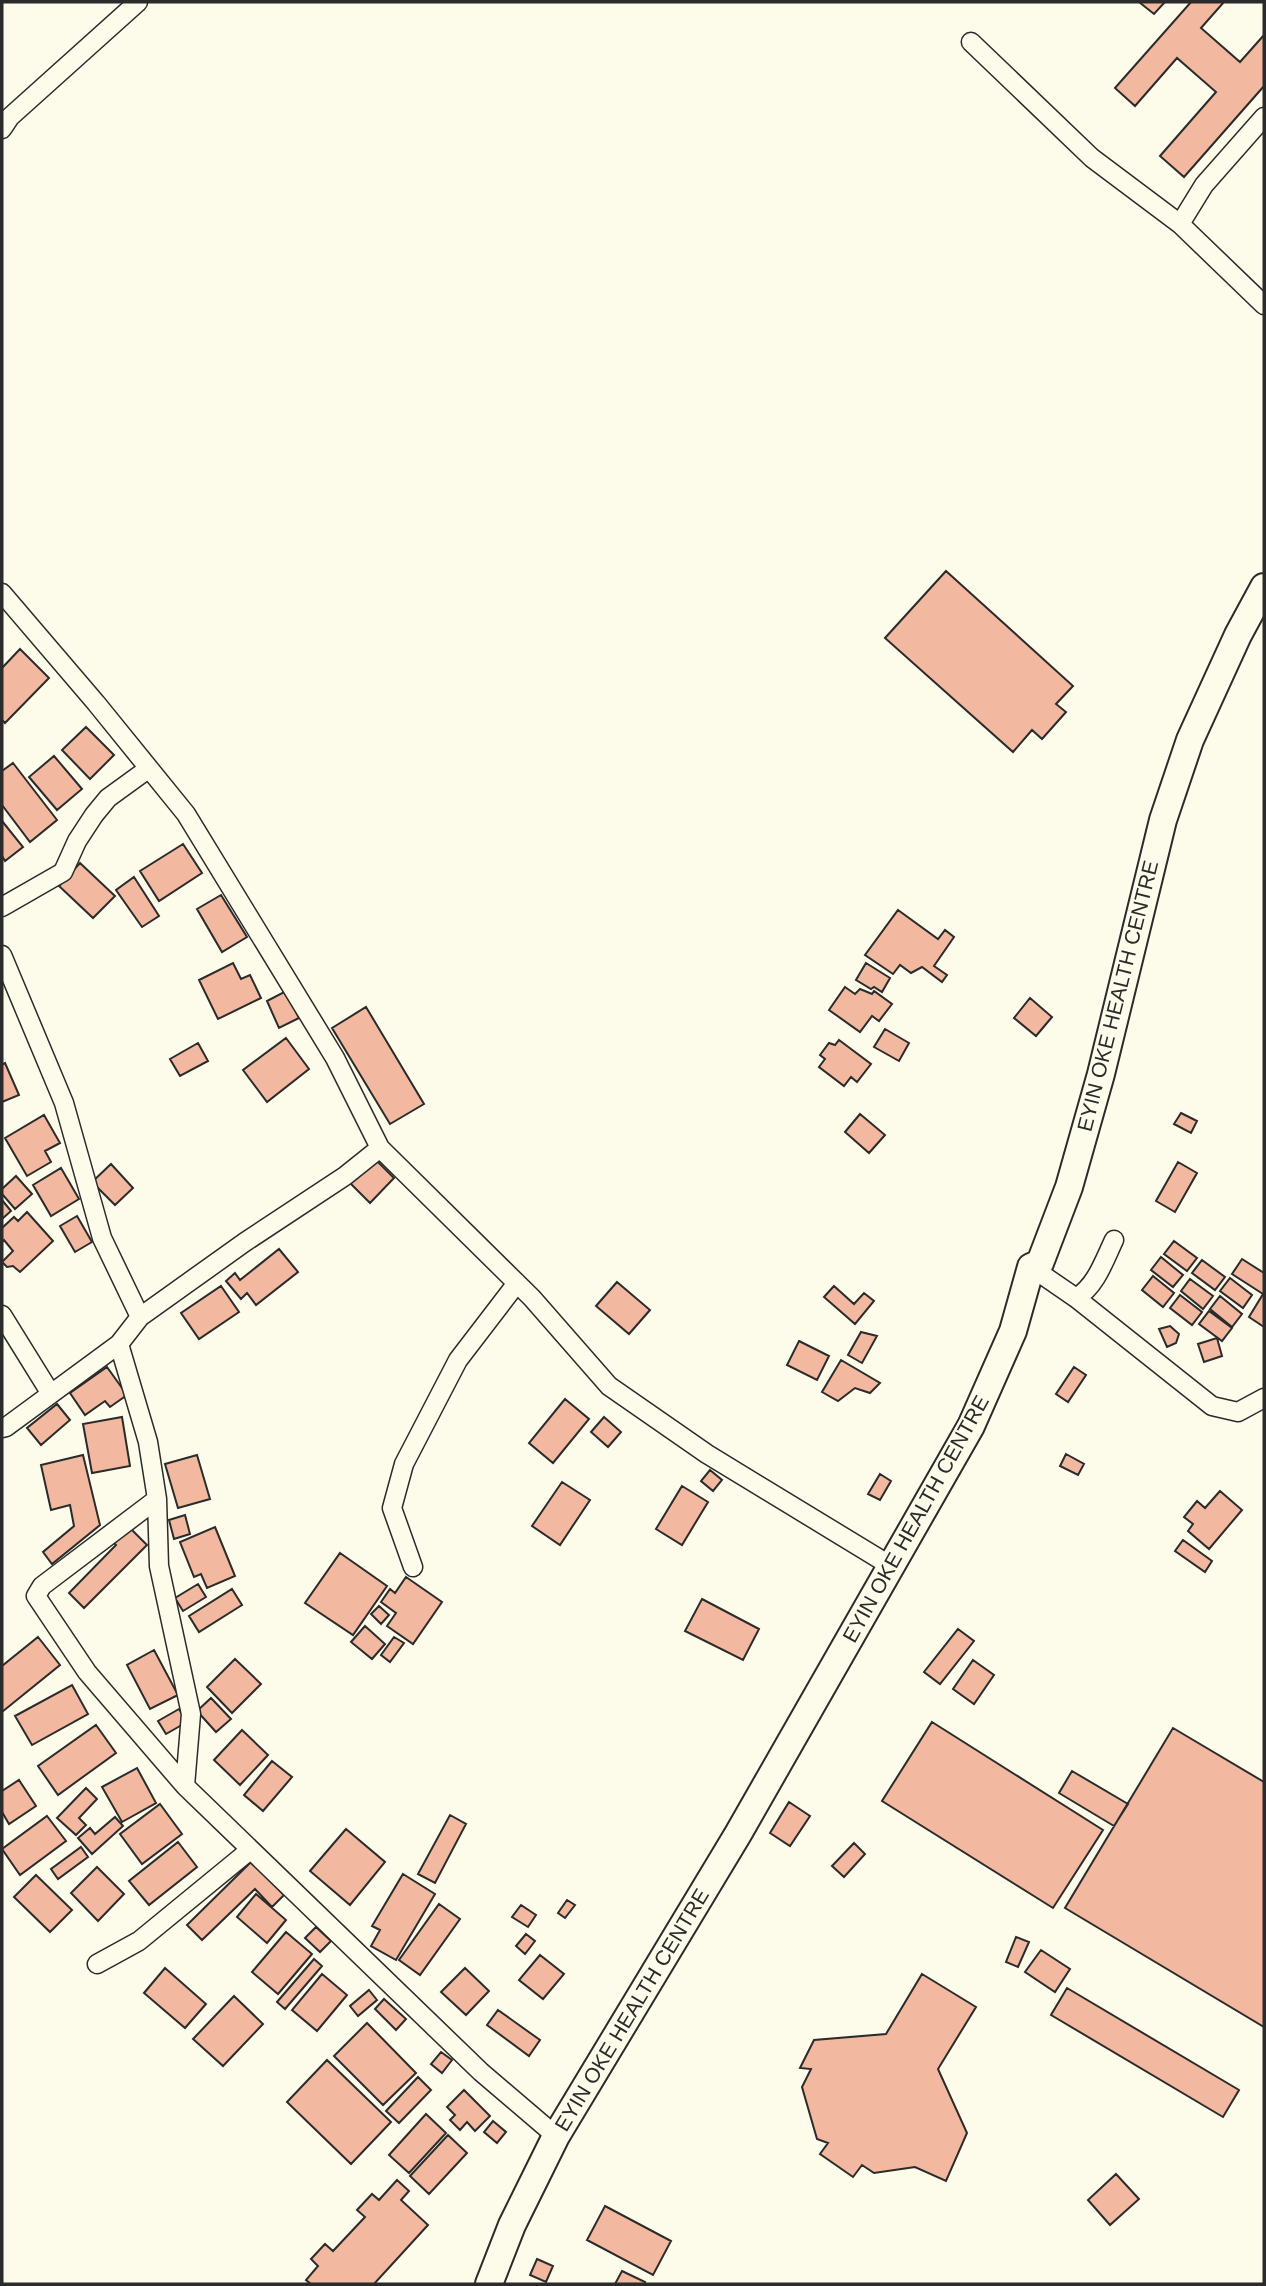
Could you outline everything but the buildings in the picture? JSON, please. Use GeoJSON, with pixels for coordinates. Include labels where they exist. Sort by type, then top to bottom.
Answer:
{"type":"FeatureCollection","features":[{"type":"Feature","properties":{"kind":"main road","name":"EYIN OKE HEALTH CENTRE"},"geometry":{"type":"LineString","coordinates":[[489,2284],[512,2225],[556,2136],[738,1833],[971,1426],[1013,1331],[1031,1267],[1040,1263],[1069,1187],[1101,1074],[1163,820],[1190,740],[1238,635],[1264,587]]}},
{"type":"Feature","properties":{"kind":"street"},"geometry":{"type":"LineString","coordinates":[[2,129],[10,117],[138,2]]}},
{"type":"Feature","properties":{"kind":"street"},"geometry":{"type":"LineString","coordinates":[[971,41],[1092,158],[1180,224],[1264,305]]}},
{"type":"Feature","properties":{"kind":"street"},"geometry":{"type":"LineString","coordinates":[[1180,224],[1204,184],[1264,117]]}},
{"type":"Feature","properties":{"kind":"street"},"geometry":{"type":"LineString","coordinates":[[2,593],[96,703],[193,825],[335,1058],[380,1148],[517,1283],[609,1386],[708,1454],[891,1566]]}},
{"type":"Feature","properties":{"kind":"street"},"geometry":{"type":"LineString","coordinates":[[2,907],[63,872],[77,841],[108,798],[148,769]]}},
{"type":"Feature","properties":{"kind":"street"},"geometry":{"type":"LineString","coordinates":[[2,954],[64,1103],[102,1238],[140,1317]]}},
{"type":"Feature","properties":{"kind":"street"},"geometry":{"type":"LineString","coordinates":[[2,1429],[119,1344],[140,1317],[245,1242],[345,1176],[380,1148]]}},
{"type":"Feature","properties":{"kind":"street"},"geometry":{"type":"LineString","coordinates":[[1076,1298],[1085,1292],[1101,1268],[1114,1240]]}},
{"type":"Feature","properties":{"kind":"street"},"geometry":{"type":"LineString","coordinates":[[1031,1267],[1076,1298],[1212,1406],[1238,1412],[1264,1398]]}},
{"type":"Feature","properties":{"kind":"street"},"geometry":{"type":"LineString","coordinates":[[413,1567],[392,1508],[404,1464],[458,1360],[517,1283]]}},
{"type":"Feature","properties":{"kind":"street"},"geometry":{"type":"LineString","coordinates":[[2,1315],[51,1394]]}},
{"type":"Feature","properties":{"kind":"street"},"geometry":{"type":"LineString","coordinates":[[119,1344],[148,1442],[157,1499],[159,1566],[191,1714],[185,1786]]}},
{"type":"Feature","properties":{"kind":"street"},"geometry":{"type":"LineString","coordinates":[[157,1499],[42,1586],[36,1596],[87,1672],[185,1786],[481,2072],[556,2136]]}},
{"type":"Feature","properties":{"kind":"street"},"geometry":{"type":"LineString","coordinates":[[97,1964],[139,1941],[250,1850]]}}]}
